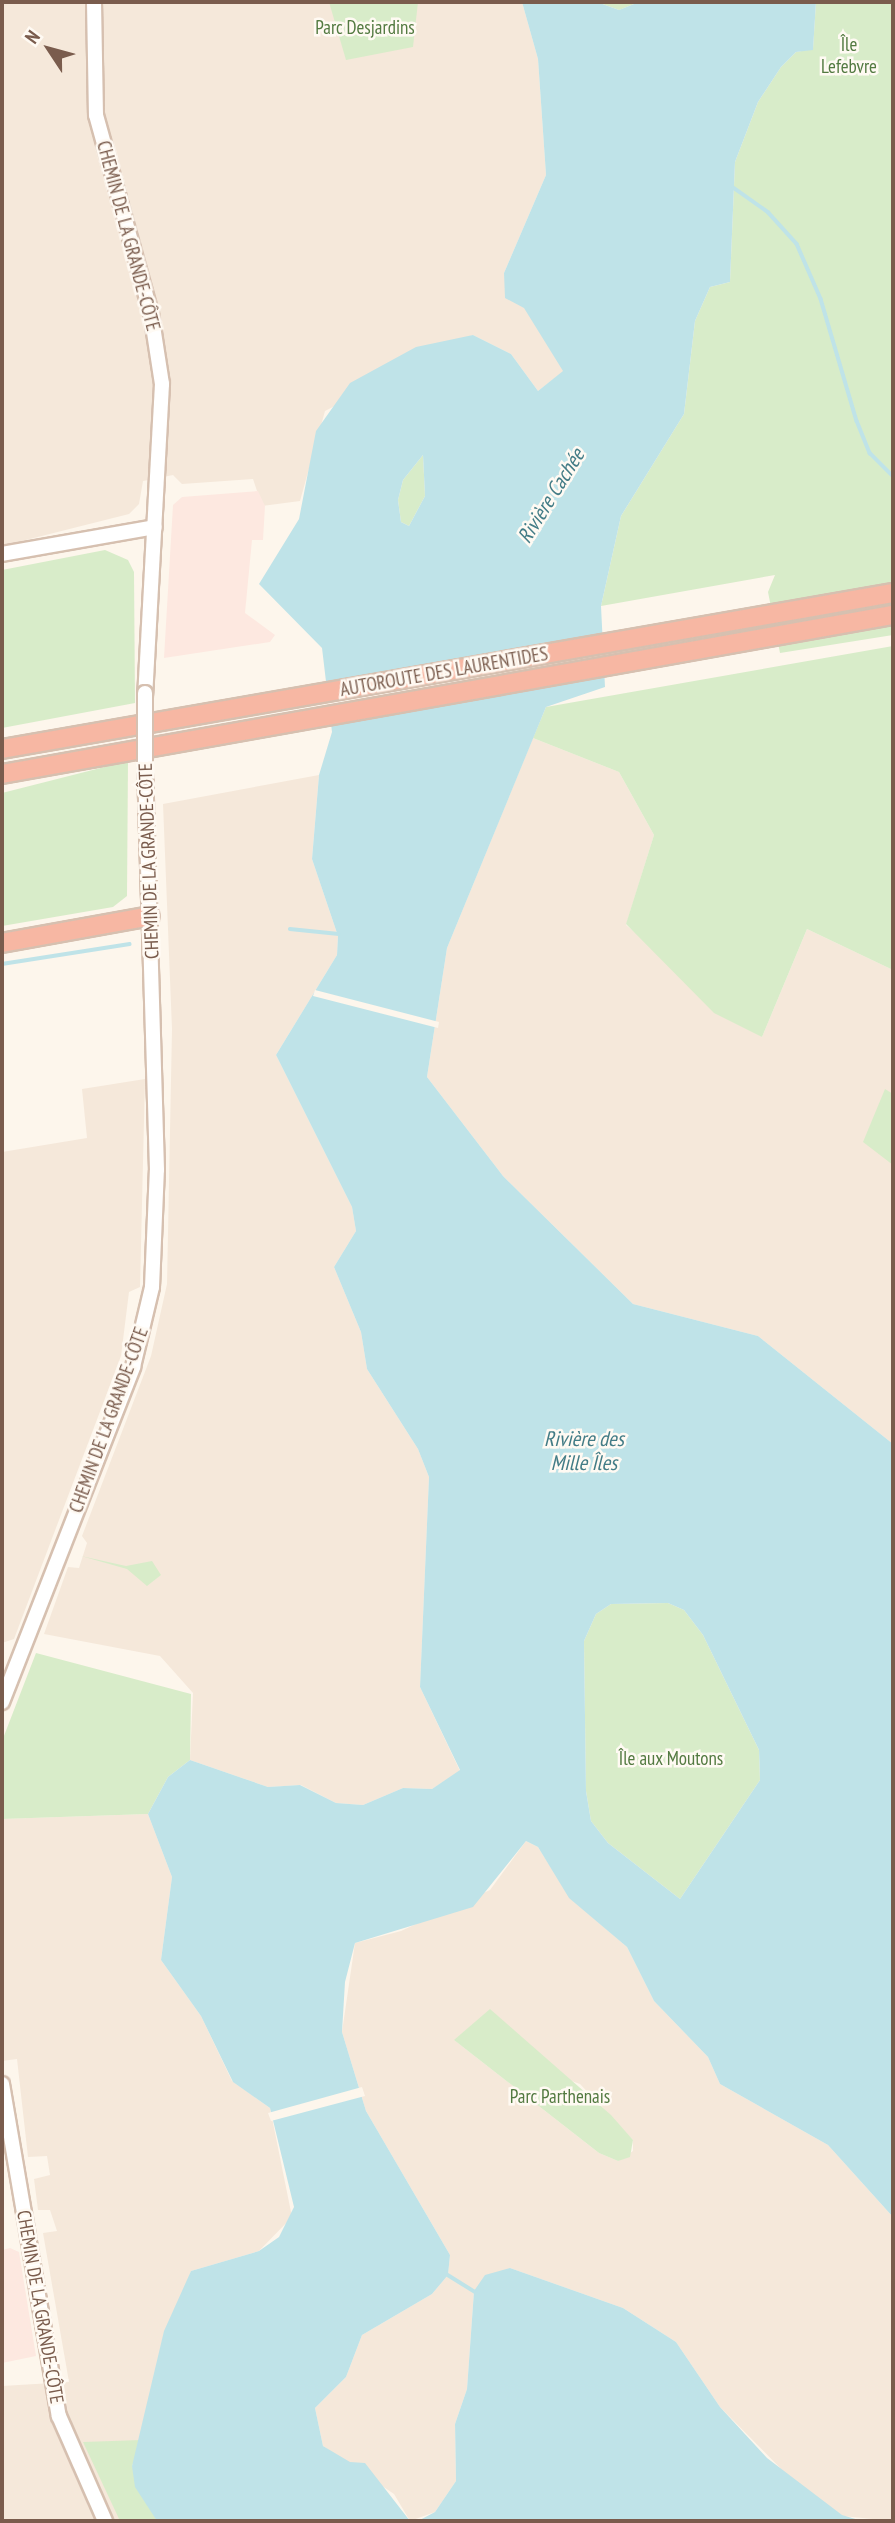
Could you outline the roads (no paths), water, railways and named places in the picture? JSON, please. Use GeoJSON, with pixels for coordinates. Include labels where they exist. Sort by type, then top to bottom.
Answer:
{"type":"FeatureCollection","features":[{"type":"Feature","properties":{"kind":"highway","name":"AUTOROUTE DES LAURENTIDES"},"geometry":{"type":"LineString","coordinates":[[2,749],[893,593]]}},
{"type":"Feature","properties":{"kind":"highway","name":"AUTOROUTE DES LAURENTIDES"},"geometry":{"type":"LineString","coordinates":[[2,774],[281,722],[893,615]]}},
{"type":"Feature","properties":{"kind":"highway"},"geometry":{"type":"LineString","coordinates":[[2,943],[150,916]]}},
{"type":"Feature","properties":{"kind":"main road","name":"CHEMIN DE LA GRANDE-CÔTE"},"geometry":{"type":"LineString","coordinates":[[2,1702],[132,1370],[149,1306],[157,1189],[145,693],[155,527],[160,364],[96,115],[93,2]]}},
{"type":"Feature","properties":{"kind":"main road"},"geometry":{"type":"LineString","coordinates":[[2,554],[155,527]]}},
{"type":"Feature","properties":{"kind":"main road","name":"CHEMIN DE LA GRANDE-CÔTE"},"geometry":{"type":"LineString","coordinates":[[2,2084],[60,2416],[105,2521]]}},
{"type":"Feature","properties":{"kind":"water","name":"Rivière des Mille Îles"},"geometry":{"type":"Polygon","coordinates":[[[522,2],[597,2],[619,10],[639,2],[816,2],[813,50],[796,52],[781,67],[758,102],[735,162],[730,282],[710,287],[695,321],[684,414],[621,516],[601,606],[605,687],[546,707],[447,948],[427,1077],[503,1176],[633,1304],[758,1336],[893,1444],[893,2217],[828,2145],[720,2084],[708,2057],[654,2001],[627,1947],[569,1898],[538,1847],[526,1841],[473,1907],[355,1943],[345,1982],[342,2032],[366,2111],[450,2255],[448,2275],[432,2294],[362,2335],[346,2377],[315,2408],[323,2446],[350,2462],[365,2463],[410,2521],[157,2521],[135,2487],[132,2466],[164,2331],[191,2271],[259,2251],[279,2237],[294,2207],[270,2108],[233,2082],[201,2016],[161,1960],[172,1877],[148,1814],[168,1777],[190,1760],[268,1787],[300,1785],[336,1803],[363,1805],[403,1788],[432,1789],[460,1770],[420,1687],[429,1477],[418,1449],[367,1369],[361,1332],[334,1267],[356,1231],[352,1207],[276,1055],[337,955],[338,936],[312,859],[319,775],[332,732],[322,648],[259,584],[299,519],[316,431],[350,383],[416,347],[473,335],[511,354],[538,391],[563,371],[524,308],[505,298],[504,273],[546,175],[538,59],[522,2]],[[423,455],[403,480],[398,500],[401,522],[409,526],[425,496],[423,455]],[[668,1603],[611,1604],[596,1614],[584,1641],[586,1791],[591,1821],[608,1843],[680,1899],[760,1780],[759,1750],[703,1635],[684,1610],[668,1603]]]}},
{"type":"Feature","properties":{"kind":"water"},"geometry":{"type":"Polygon","coordinates":[[[510,2268],[623,2308],[676,2342],[720,2407],[767,2458],[842,2515],[862,2521],[418,2521],[435,2512],[456,2481],[455,2424],[467,2389],[474,2291],[485,2275],[510,2268]]]}},
{"type":"Feature","properties":{"kind":"waterway"},"geometry":{"type":"LineString","coordinates":[[734,188],[768,212],[797,244],[821,299],[857,421],[870,453],[893,476]]}},
{"type":"Feature","properties":{"kind":"waterway","name":"Rivière Cachée"},"geometry":{"type":"LineString","coordinates":[[290,929],[339,934]]}},
{"type":"Feature","properties":{"kind":"waterway","name":"Rivière Cachée"},"geometry":{"type":"LineString","coordinates":[[2,964],[129,944]]}},
{"type":"Feature","properties":{"kind":"waterway"},"geometry":{"type":"LineString","coordinates":[[448,2275],[474,2291]]}},
{"type":"Feature","properties":{"kind":"park label","name":"Parc Desjardins"},"geometry":{"type":"Point","coordinates":[365,28]}},
{"type":"Feature","properties":{"kind":"park label","name":"Île Lefebvre"},"geometry":{"type":"Point","coordinates":[849,56]}},
{"type":"Feature","properties":{"kind":"park label","name":"Île aux Moutons"},"geometry":{"type":"Point","coordinates":[671,1759]}},
{"type":"Feature","properties":{"kind":"park label","name":"Parc Parthenais"},"geometry":{"type":"Point","coordinates":[560,2097]}}]}
